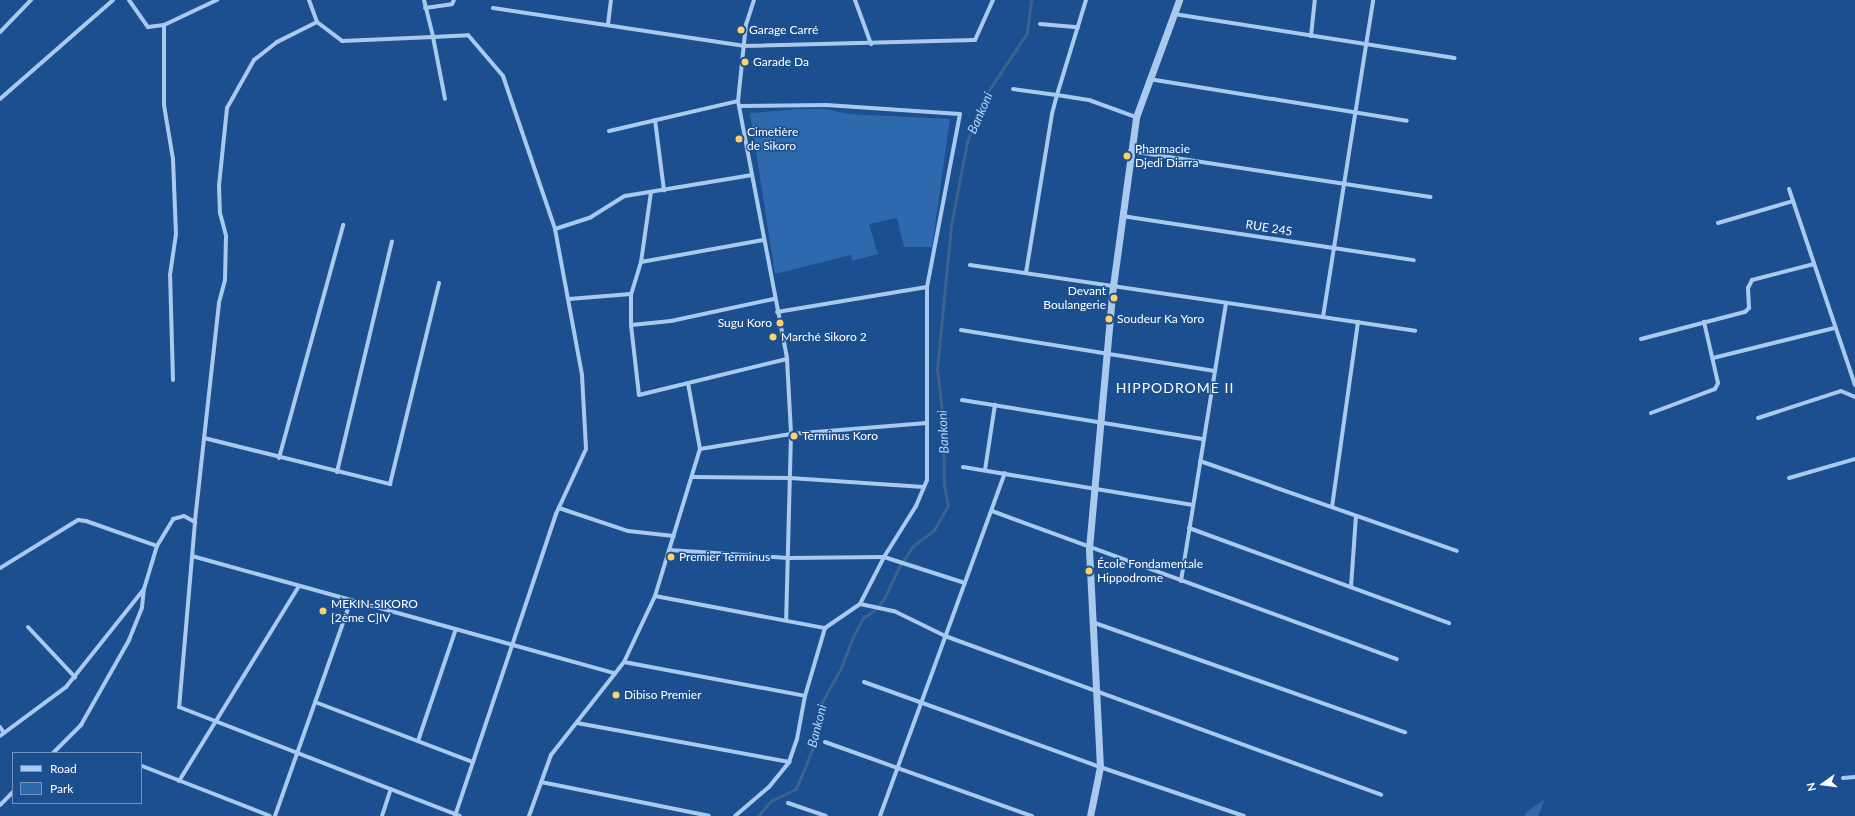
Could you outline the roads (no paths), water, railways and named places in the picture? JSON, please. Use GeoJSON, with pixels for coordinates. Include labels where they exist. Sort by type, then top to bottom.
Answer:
{"type":"FeatureCollection","features":[{"type":"Feature","properties":{"kind":"street"},"geometry":{"type":"LineString","coordinates":[[0,32],[31,0]]}},
{"type":"Feature","properties":{"kind":"street"},"geometry":{"type":"LineString","coordinates":[[0,99],[113,0]]}},
{"type":"Feature","properties":{"kind":"street"},"geometry":{"type":"LineString","coordinates":[[129,0],[148,27],[164,24],[217,0]]}},
{"type":"Feature","properties":{"kind":"street"},"geometry":{"type":"LineString","coordinates":[[309,0],[317,22],[342,41],[468,35],[503,76],[555,229],[569,299],[582,375],[586,449],[559,508],[455,815]]}},
{"type":"Feature","properties":{"kind":"street"},"geometry":{"type":"LineString","coordinates":[[424,0],[445,99]]}},
{"type":"Feature","properties":{"kind":"street"},"geometry":{"type":"LineString","coordinates":[[425,8],[452,4],[454,0]]}},
{"type":"Feature","properties":{"kind":"street"},"geometry":{"type":"LineString","coordinates":[[608,24],[611,0]]}},
{"type":"Feature","properties":{"kind":"street"},"geometry":{"type":"LineString","coordinates":[[754,0],[746,24],[738,101],[774,299],[787,358],[791,434],[789,558],[786,620]]}},
{"type":"Feature","properties":{"kind":"street"},"geometry":{"type":"LineString","coordinates":[[851,0],[856,0],[870,44]]}},
{"type":"Feature","properties":{"kind":"street"},"geometry":{"type":"LineString","coordinates":[[493,8],[608,24],[743,46],[870,44],[975,40],[993,0]]}},
{"type":"Feature","properties":{"kind":"street"},"geometry":{"type":"LineString","coordinates":[[1026,273],[1052,114],[1086,0]]}},
{"type":"Feature","properties":{"kind":"street"},"geometry":{"type":"LineString","coordinates":[[1090,816],[1100,767],[1091,622],[1089,548],[1113,286],[1121,216],[1136,117],[1179,0]]}},
{"type":"Feature","properties":{"kind":"street"},"geometry":{"type":"LineString","coordinates":[[1311,36],[1315,0]]}},
{"type":"Feature","properties":{"kind":"street"},"geometry":{"type":"LineString","coordinates":[[1323,317],[1373,0]]}},
{"type":"Feature","properties":{"kind":"street"},"geometry":{"type":"LineString","coordinates":[[1174,14],[1455,58]]}},
{"type":"Feature","properties":{"kind":"street"},"geometry":{"type":"LineString","coordinates":[[317,22],[277,42],[254,60],[227,108],[219,186],[220,213],[226,236],[225,280],[219,303],[204,438],[179,707],[460,816]]}},
{"type":"Feature","properties":{"kind":"street"},"geometry":{"type":"LineString","coordinates":[[164,24],[164,105],[173,159],[176,234],[170,275],[173,380]]}},
{"type":"Feature","properties":{"kind":"street"},"geometry":{"type":"LineString","coordinates":[[1040,24],[1078,27]]}},
{"type":"Feature","properties":{"kind":"street"},"geometry":{"type":"LineString","coordinates":[[1149,79],[1407,120]]}},
{"type":"Feature","properties":{"kind":"street"},"geometry":{"type":"LineString","coordinates":[[1013,89],[1089,100],[1136,117]]}},
{"type":"Feature","properties":{"kind":"street"},"geometry":{"type":"LineString","coordinates":[[609,131],[738,101]]}},
{"type":"Feature","properties":{"kind":"street"},"geometry":{"type":"LineString","coordinates":[[735,816],[769,787],[789,762],[797,740],[805,696],[825,628],[860,604],[884,557],[916,506],[927,480],[926,287],[960,114],[826,105],[739,106]]}},
{"type":"Feature","properties":{"kind":"street"},"geometry":{"type":"LineString","coordinates":[[655,120],[664,190]]}},
{"type":"Feature","properties":{"kind":"street"},"geometry":{"type":"LineString","coordinates":[[1130,151],[1432,197]]}},
{"type":"Feature","properties":{"kind":"street"},"geometry":{"type":"LineString","coordinates":[[555,229],[591,218],[625,196],[752,175]]}},
{"type":"Feature","properties":{"kind":"street"},"geometry":{"type":"LineString","coordinates":[[1789,189],[1834,328],[1855,385]]}},
{"type":"Feature","properties":{"kind":"street"},"geometry":{"type":"LineString","coordinates":[[651,192],[641,262],[632,294],[630,325],[639,395],[787,358]]}},
{"type":"Feature","properties":{"kind":"street"},"geometry":{"type":"LineString","coordinates":[[1718,223],[1794,201]]}},
{"type":"Feature","properties":{"kind":"street","name":"RUE 245"},"geometry":{"type":"LineString","coordinates":[[1121,216],[1414,260]]}},
{"type":"Feature","properties":{"kind":"street"},"geometry":{"type":"LineString","coordinates":[[279,458],[343,225]]}},
{"type":"Feature","properties":{"kind":"street"},"geometry":{"type":"LineString","coordinates":[[641,262],[763,240]]}},
{"type":"Feature","properties":{"kind":"street"},"geometry":{"type":"LineString","coordinates":[[337,472],[392,241]]}},
{"type":"Feature","properties":{"kind":"street"},"geometry":{"type":"LineString","coordinates":[[1641,339],[1745,312],[1749,308],[1748,288],[1752,280],[1814,264]]}},
{"type":"Feature","properties":{"kind":"street"},"geometry":{"type":"LineString","coordinates":[[970,265],[1416,330]]}},
{"type":"Feature","properties":{"kind":"street"},"geometry":{"type":"LineString","coordinates":[[204,438],[279,458],[390,484],[439,283]]}},
{"type":"Feature","properties":{"kind":"street"},"geometry":{"type":"LineString","coordinates":[[777,312],[926,287]]}},
{"type":"Feature","properties":{"kind":"street"},"geometry":{"type":"LineString","coordinates":[[569,299],[632,294]]}},
{"type":"Feature","properties":{"kind":"street"},"geometry":{"type":"LineString","coordinates":[[630,325],[671,321],[774,299]]}},
{"type":"Feature","properties":{"kind":"street"},"geometry":{"type":"LineString","coordinates":[[1181,581],[1226,303]]}},
{"type":"Feature","properties":{"kind":"street"},"geometry":{"type":"LineString","coordinates":[[1332,507],[1358,322]]}},
{"type":"Feature","properties":{"kind":"street"},"geometry":{"type":"LineString","coordinates":[[1651,413],[1715,389],[1718,383],[1714,358],[1704,322]]}},
{"type":"Feature","properties":{"kind":"street"},"geometry":{"type":"LineString","coordinates":[[1714,358],[1834,328]]}},
{"type":"Feature","properties":{"kind":"street"},"geometry":{"type":"LineString","coordinates":[[961,330],[1215,371]]}},
{"type":"Feature","properties":{"kind":"street"},"geometry":{"type":"LineString","coordinates":[[529,816],[551,756],[624,662],[655,596],[700,449],[688,383]]}},
{"type":"Feature","properties":{"kind":"street"},"geometry":{"type":"LineString","coordinates":[[1758,418],[1841,391],[1855,397]]}},
{"type":"Feature","properties":{"kind":"street"},"geometry":{"type":"LineString","coordinates":[[962,400],[1204,439]]}},
{"type":"Feature","properties":{"kind":"street"},"geometry":{"type":"LineString","coordinates":[[985,470],[995,405]]}},
{"type":"Feature","properties":{"kind":"street"},"geometry":{"type":"LineString","coordinates":[[700,449],[791,434],[927,423]]}},
{"type":"Feature","properties":{"kind":"street"},"geometry":{"type":"LineString","coordinates":[[1789,478],[1855,459]]}},
{"type":"Feature","properties":{"kind":"street"},"geometry":{"type":"LineString","coordinates":[[1200,461],[1457,551]]}},
{"type":"Feature","properties":{"kind":"street"},"geometry":{"type":"LineString","coordinates":[[963,467],[1094,487],[1193,505]]}},
{"type":"Feature","properties":{"kind":"street"},"geometry":{"type":"LineString","coordinates":[[880,816],[920,702],[1005,473]]}},
{"type":"Feature","properties":{"kind":"street"},"geometry":{"type":"LineString","coordinates":[[692,476],[790,478],[924,487]]}},
{"type":"Feature","properties":{"kind":"street"},"geometry":{"type":"LineString","coordinates":[[559,508],[628,531],[674,536]]}},
{"type":"Feature","properties":{"kind":"street"},"geometry":{"type":"LineString","coordinates":[[992,511],[1089,548],[1398,659]]}},
{"type":"Feature","properties":{"kind":"street"},"geometry":{"type":"LineString","coordinates":[[54,752],[81,725],[97,701],[129,640],[142,607],[144,589],[158,546],[173,519],[184,516],[195,522]]}},
{"type":"Feature","properties":{"kind":"street"},"geometry":{"type":"LineString","coordinates":[[1351,587],[1356,516]]}},
{"type":"Feature","properties":{"kind":"street"},"geometry":{"type":"LineString","coordinates":[[0,568],[78,520],[86,521],[158,546]]}},
{"type":"Feature","properties":{"kind":"street"},"geometry":{"type":"LineString","coordinates":[[1189,528],[1450,623]]}},
{"type":"Feature","properties":{"kind":"street"},"geometry":{"type":"LineString","coordinates":[[670,550],[789,558],[884,557],[965,583]]}},
{"type":"Feature","properties":{"kind":"street"},"geometry":{"type":"LineString","coordinates":[[192,556],[615,673]]}},
{"type":"Feature","properties":{"kind":"street"},"geometry":{"type":"LineString","coordinates":[[179,781],[299,586]]}},
{"type":"Feature","properties":{"kind":"street"},"geometry":{"type":"LineString","coordinates":[[0,736],[66,687],[144,589]]}},
{"type":"Feature","properties":{"kind":"street"},"geometry":{"type":"LineString","coordinates":[[655,596],[825,628]]}},
{"type":"Feature","properties":{"kind":"street"},"geometry":{"type":"LineString","coordinates":[[275,816],[351,600]]}},
{"type":"Feature","properties":{"kind":"street"},"geometry":{"type":"LineString","coordinates":[[860,604],[894,611],[945,636],[1381,795]]}},
{"type":"Feature","properties":{"kind":"street"},"geometry":{"type":"LineString","coordinates":[[1091,622],[1405,732]]}},
{"type":"Feature","properties":{"kind":"street"},"geometry":{"type":"LineString","coordinates":[[28,627],[75,677]]}},
{"type":"Feature","properties":{"kind":"street"},"geometry":{"type":"LineString","coordinates":[[418,741],[456,629]]}},
{"type":"Feature","properties":{"kind":"street"},"geometry":{"type":"LineString","coordinates":[[624,662],[805,696]]}},
{"type":"Feature","properties":{"kind":"street"},"geometry":{"type":"LineString","coordinates":[[864,682],[1100,767],[1244,816]]}},
{"type":"Feature","properties":{"kind":"street"},"geometry":{"type":"LineString","coordinates":[[315,702],[473,762]]}},
{"type":"Feature","properties":{"kind":"street"},"geometry":{"type":"LineString","coordinates":[[577,723],[789,762]]}},
{"type":"Feature","properties":{"kind":"street"},"geometry":{"type":"LineString","coordinates":[[0,727],[4,733]]}},
{"type":"Feature","properties":{"kind":"street"},"geometry":{"type":"LineString","coordinates":[[825,742],[897,766],[1032,816]]}},
{"type":"Feature","properties":{"kind":"street"},"geometry":{"type":"LineString","coordinates":[[142,766],[270,816]]}},
{"type":"Feature","properties":{"kind":"street"},"geometry":{"type":"LineString","coordinates":[[1844,778],[1855,777]]}},
{"type":"Feature","properties":{"kind":"street"},"geometry":{"type":"LineString","coordinates":[[541,782],[709,816]]}},
{"type":"Feature","properties":{"kind":"street"},"geometry":{"type":"LineString","coordinates":[[382,816],[391,789]]}},
{"type":"Feature","properties":{"kind":"street"},"geometry":{"type":"LineString","coordinates":[[0,805],[12,793]]}},
{"type":"Feature","properties":{"kind":"street"},"geometry":{"type":"LineString","coordinates":[[788,803],[826,816]]}},
{"type":"Feature","properties":{"kind":"waterway","name":"Bankoni"},"geometry":{"type":"LineString","coordinates":[[758,816],[771,801],[796,789],[812,750],[821,704],[841,668],[853,637],[863,618],[875,610],[885,597],[899,567],[913,546],[934,530],[948,506],[944,486],[943,420],[937,369],[951,226],[967,142],[985,96],[1027,33],[1031,0]]}},
{"type":"Feature","properties":{"kind":"place","name":"Garage Carré"},"geometry":{"type":"Point","coordinates":[741,30]}},
{"type":"Feature","properties":{"kind":"place","name":"Garade Da"},"geometry":{"type":"Point","coordinates":[745,62]}},
{"type":"Feature","properties":{"kind":"place","name":"Cimetière de Sikoro"},"geometry":{"type":"Point","coordinates":[739,139]}},
{"type":"Feature","properties":{"kind":"place","name":"Pharmacie Djedi Diarra"},"geometry":{"type":"Point","coordinates":[1127,156]}},
{"type":"Feature","properties":{"kind":"place","name":"Devant Boulangerie"},"geometry":{"type":"Point","coordinates":[1114,298]}},
{"type":"Feature","properties":{"kind":"place","name":"Soudeur Ka Yoro"},"geometry":{"type":"Point","coordinates":[1109,319]}},
{"type":"Feature","properties":{"kind":"place","name":"Sugu Koro"},"geometry":{"type":"Point","coordinates":[780,323]}},
{"type":"Feature","properties":{"kind":"place","name":"Marché Sikoro 2"},"geometry":{"type":"Point","coordinates":[773,337]}},
{"type":"Feature","properties":{"kind":"place","name":"Terminus Koro"},"geometry":{"type":"Point","coordinates":[794,436]}},
{"type":"Feature","properties":{"kind":"place","name":"Premier Terminus"},"geometry":{"type":"Point","coordinates":[671,557]}},
{"type":"Feature","properties":{"kind":"place","name":"École Fondamentale Hippodrome"},"geometry":{"type":"Point","coordinates":[1089,571]}},
{"type":"Feature","properties":{"kind":"place","name":"MEKIN-SIKORO [2ème C]IV"},"geometry":{"type":"Point","coordinates":[323,611]}},
{"type":"Feature","properties":{"kind":"place","name":"Dibiso Premier"},"geometry":{"type":"Point","coordinates":[616,695]}},
{"type":"Feature","properties":{"kind":"district","name":"HIPPODROME II"},"geometry":{"type":"Point","coordinates":[1175,388]}}]}
